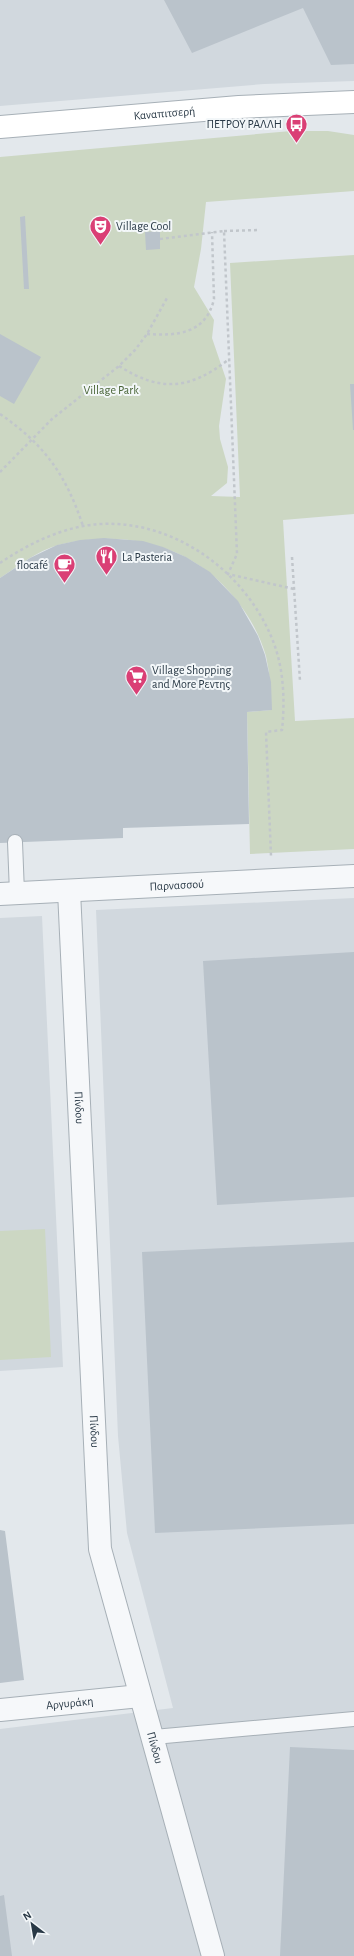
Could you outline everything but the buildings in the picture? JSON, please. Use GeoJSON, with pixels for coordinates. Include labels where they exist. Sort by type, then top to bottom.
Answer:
{"type":"FeatureCollection","features":[{"type":"Feature","properties":{"kind":"street","name":"Καναπιτσερή"},"geometry":{"type":"LineString","coordinates":[[0,127],[231,107],[354,102]]}},
{"type":"Feature","properties":{"kind":"street","name":"Παρνασσού"},"geometry":{"type":"LineString","coordinates":[[9,894],[354,876]]}},
{"type":"Feature","properties":{"kind":"street","name":"Πίνδου"},"geometry":{"type":"LineString","coordinates":[[70,891],[100,1549],[140,1696],[154,1736],[213,1956]]}},
{"type":"Feature","properties":{"kind":"street","name":"Αργυράκη"},"geometry":{"type":"LineString","coordinates":[[0,1710],[140,1696]]}},
{"type":"Feature","properties":{"kind":"lane"},"geometry":{"type":"LineString","coordinates":[[9,894],[15,842]]}},
{"type":"Feature","properties":{"kind":"lane"},"geometry":{"type":"LineString","coordinates":[[154,1736],[354,1719]]}},
{"type":"Feature","properties":{"kind":"path"},"geometry":{"type":"LineString","coordinates":[[160,239],[212,232],[260,230]]}},
{"type":"Feature","properties":{"kind":"path"},"geometry":{"type":"LineString","coordinates":[[224,231],[237,554],[228,574]]}},
{"type":"Feature","properties":{"kind":"path"},"geometry":{"type":"LineString","coordinates":[[147,334],[163,335],[188,331],[202,322],[212,310],[214,299],[212,232]]}},
{"type":"Feature","properties":{"kind":"path"},"geometry":{"type":"LineString","coordinates":[[0,472],[60,412],[119,366],[135,350],[147,334],[167,298]]}},
{"type":"Feature","properties":{"kind":"path"},"geometry":{"type":"LineString","coordinates":[[119,366],[134,376],[150,383],[164,385],[185,383],[201,377],[228,360]]}},
{"type":"Feature","properties":{"kind":"path"},"geometry":{"type":"LineString","coordinates":[[0,414],[32,440],[58,470],[69,489],[83,526]]}},
{"type":"Feature","properties":{"kind":"path"},"geometry":{"type":"LineString","coordinates":[[0,563],[19,550],[42,539],[83,526],[115,524],[159,531],[187,544],[214,561],[228,574],[250,600],[264,621],[273,642],[282,684],[284,710],[282,730],[266,732],[272,881]]}},
{"type":"Feature","properties":{"kind":"path"},"geometry":{"type":"LineString","coordinates":[[292,557],[300,681]]}},
{"type":"Feature","properties":{"kind":"path"},"geometry":{"type":"LineString","coordinates":[[228,574],[294,589]]}},
{"type":"Feature","properties":{"kind":"shaded area"},"geometry":{"type":"Polygon","coordinates":[[[0,0],[354,0],[354,81],[264,84],[0,106],[0,0]]]}},
{"type":"Feature","properties":{"kind":"shaded area"},"geometry":{"type":"Polygon","coordinates":[[[354,898],[354,1956],[0,1956],[0,1729],[173,1708],[127,1533],[118,1436],[96,910],[354,898]]]}},
{"type":"Feature","properties":{"kind":"shaded area"},"geometry":{"type":"Polygon","coordinates":[[[42,916],[63,1367],[0,1371],[0,918],[42,916]]]}},
{"type":"Feature","properties":{"kind":"green space","name":"Village Park"},"geometry":{"type":"Polygon","coordinates":[[[291,131],[328,131],[354,135],[354,191],[206,202],[201,249],[194,287],[214,320],[212,338],[226,379],[219,426],[220,439],[228,467],[227,483],[211,496],[240,497],[230,263],[354,255],[354,514],[283,520],[295,721],[354,718],[354,849],[250,854],[247,712],[271,710],[270,683],[266,656],[259,637],[247,614],[226,588],[206,570],[185,557],[161,547],[137,541],[111,539],[85,540],[58,545],[28,559],[0,578],[0,157],[291,131]]]}},
{"type":"Feature","properties":{"kind":"green space"},"geometry":{"type":"Polygon","coordinates":[[[45,1229],[51,1357],[0,1360],[0,1231],[45,1229]]]}},
{"type":"Feature","properties":{"kind":"place","name":"ΠΕΤΡΟΥ ΡΑΛΛΗ"},"geometry":{"type":"Point","coordinates":[297,144]}},
{"type":"Feature","properties":{"kind":"place","name":"Village Cool"},"geometry":{"type":"Point","coordinates":[101,246]}},
{"type":"Feature","properties":{"kind":"place","name":"La Pasteria"},"geometry":{"type":"Point","coordinates":[106,576]}},
{"type":"Feature","properties":{"kind":"place","name":"flocafé"},"geometry":{"type":"Point","coordinates":[64,584]}},
{"type":"Feature","properties":{"kind":"place","name":"Village Shopping and More Ρεντης"},"geometry":{"type":"Point","coordinates":[136,696]}}]}
